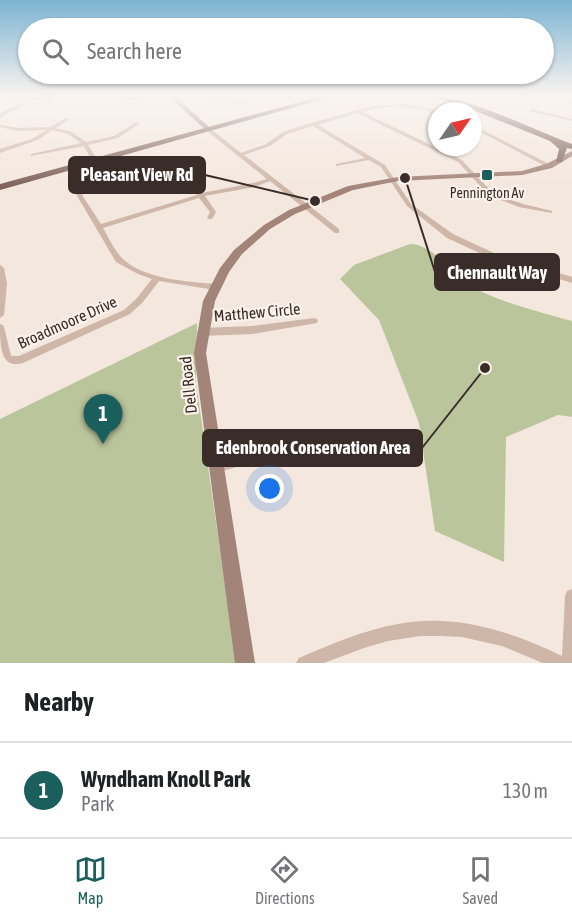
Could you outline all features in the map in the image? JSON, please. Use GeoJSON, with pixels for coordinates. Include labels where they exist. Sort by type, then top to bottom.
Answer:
{"type":"FeatureCollection","features":[{"type":"Feature","properties":{"kind":"main road"},"geometry":{"type":"LineString","coordinates":[[0,187],[224,126]]}},
{"type":"Feature","properties":{"kind":"main road"},"geometry":{"type":"LineString","coordinates":[[519,126],[572,147]]}},
{"type":"Feature","properties":{"kind":"main road"},"geometry":{"type":"LineString","coordinates":[[530,126],[572,140]]}},
{"type":"Feature","properties":{"kind":"main road"},"geometry":{"type":"LineString","coordinates":[[543,135],[563,148],[554,163]]}},
{"type":"Feature","properties":{"kind":"street"},"geometry":{"type":"LineString","coordinates":[[0,126],[18,130],[51,129],[70,133],[79,137],[95,161]]}},
{"type":"Feature","properties":{"kind":"street"},"geometry":{"type":"LineString","coordinates":[[0,151],[36,139],[56,126]]}},
{"type":"Feature","properties":{"kind":"street"},"geometry":{"type":"LineString","coordinates":[[33,155],[122,135],[134,126]]}},
{"type":"Feature","properties":{"kind":"street"},"geometry":{"type":"LineString","coordinates":[[204,126],[337,231]]}},
{"type":"Feature","properties":{"kind":"street"},"geometry":{"type":"LineString","coordinates":[[242,154],[268,146],[285,133],[307,126]]}},
{"type":"Feature","properties":{"kind":"street"},"geometry":{"type":"LineString","coordinates":[[316,126],[383,166],[409,205],[450,236],[491,255],[572,280]]}},
{"type":"Feature","properties":{"kind":"street"},"geometry":{"type":"LineString","coordinates":[[388,126],[460,161],[484,187],[500,198],[521,206],[550,212]]}},
{"type":"Feature","properties":{"kind":"street"},"geometry":{"type":"LineString","coordinates":[[482,130],[554,163]]}},
{"type":"Feature","properties":{"kind":"street","name":"Dell Road"},"geometry":{"type":"LineString","coordinates":[[245,663],[200,353],[209,301],[231,261],[259,233],[285,216],[351,188],[393,180],[522,173],[572,155]]}},
{"type":"Feature","properties":{"kind":"street"},"geometry":{"type":"LineString","coordinates":[[338,165],[371,158]]}},
{"type":"Feature","properties":{"kind":"street"},"geometry":{"type":"LineString","coordinates":[[210,218],[213,212],[177,167],[171,165],[84,189],[80,194],[119,260],[138,272],[157,278],[215,287]]}},
{"type":"Feature","properties":{"kind":"street"},"geometry":{"type":"LineString","coordinates":[[98,227],[200,195],[254,186],[272,179]]}},
{"type":"Feature","properties":{"kind":"street","name":"Broadmoore Drive"},"geometry":{"type":"LineString","coordinates":[[0,268],[3,278],[0,315]]}},
{"type":"Feature","properties":{"kind":"street","name":"Broadmoore Drive"},"geometry":{"type":"LineString","coordinates":[[0,327],[6,357],[13,361],[20,360],[127,312],[140,300],[157,278]]}},
{"type":"Feature","properties":{"kind":"street","name":"Matthew Circle"},"geometry":{"type":"LineString","coordinates":[[202,332],[262,329],[314,321]]}},
{"type":"Feature","properties":{"kind":"street"},"geometry":{"type":"LineString","coordinates":[[215,467],[338,434]]}},
{"type":"Feature","properties":{"kind":"street"},"geometry":{"type":"LineString","coordinates":[[569,663],[572,596]]}},
{"type":"Feature","properties":{"kind":"street"},"geometry":{"type":"LineString","coordinates":[[304,663],[366,639],[401,631],[437,628],[474,632],[512,642],[559,663]]}},
{"type":"Feature","properties":{"kind":"green space"},"geometry":{"type":"Polygon","coordinates":[[[410,244],[435,254],[463,280],[480,291],[520,306],[572,321],[572,417],[558,415],[506,437],[504,562],[435,531],[419,423],[379,320],[340,279],[354,265],[410,244]]]}},
{"type":"Feature","properties":{"kind":"green space"},"geometry":{"type":"Polygon","coordinates":[[[197,323],[196,382],[236,663],[0,663],[0,419],[197,323]]]}},
{"type":"Feature","properties":{"kind":"place","name":"Pennington Av"},"geometry":{"type":"Point","coordinates":[487,175]}},
{"type":"Feature","properties":{"kind":"place","name":"Chennault Way"},"geometry":{"type":"Point","coordinates":[405,178]}},
{"type":"Feature","properties":{"kind":"place","name":"Pleasant View Rd"},"geometry":{"type":"Point","coordinates":[315,201]}},
{"type":"Feature","properties":{"kind":"place","name":"Edenbrook Conservation Area"},"geometry":{"type":"Point","coordinates":[485,368]}},
{"type":"Feature","properties":{"kind":"place","name":"Wyndham Knoll Park"},"geometry":{"type":"Point","coordinates":[103,444]}}]}
